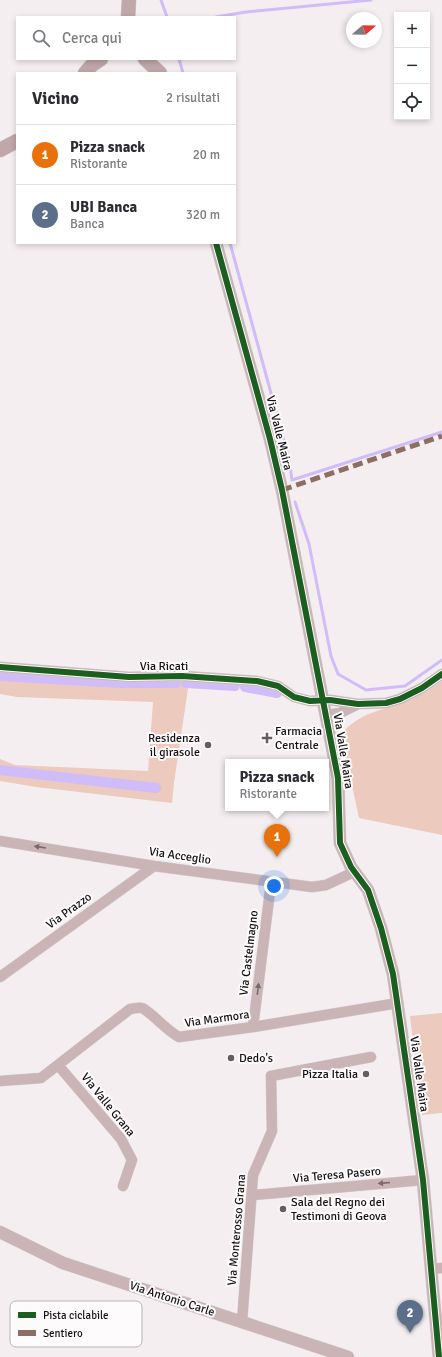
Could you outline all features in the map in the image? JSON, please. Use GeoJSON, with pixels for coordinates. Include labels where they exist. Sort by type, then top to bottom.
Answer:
{"type":"FeatureCollection","features":[{"type":"Feature","properties":{"kind":"main road"},"geometry":{"type":"LineString","coordinates":[[128,16],[129,0]]}},
{"type":"Feature","properties":{"kind":"main road"},"geometry":{"type":"LineString","coordinates":[[137,16],[138,0]]}},
{"type":"Feature","properties":{"kind":"main road"},"geometry":{"type":"LineString","coordinates":[[147,60],[159,72]]}},
{"type":"Feature","properties":{"kind":"main road"},"geometry":{"type":"LineString","coordinates":[[0,150],[16,142]]}},
{"type":"Feature","properties":{"kind":"main road"},"geometry":{"type":"LineString","coordinates":[[0,150],[16,145]]}},
{"type":"Feature","properties":{"kind":"street","name":"Via Valle Maira"},"geometry":{"type":"LineString","coordinates":[[216,244],[275,460],[303,592],[338,778],[340,843],[354,872],[366,887],[372,899],[387,948],[398,1003],[437,1269],[440,1357]]}},
{"type":"Feature","properties":{"kind":"street","name":"Via Ricati"},"geometry":{"type":"LineString","coordinates":[[0,666],[129,677],[182,676],[256,680],[278,686],[294,697],[310,701],[358,704],[386,703],[400,699],[422,688],[442,674]]}},
{"type":"Feature","properties":{"kind":"street"},"geometry":{"type":"LineString","coordinates":[[326,715],[340,713],[358,704]]}},
{"type":"Feature","properties":{"kind":"street","name":"Via Acceglio"},"geometry":{"type":"LineString","coordinates":[[0,841],[154,866],[312,887],[326,885],[354,872]]}},
{"type":"Feature","properties":{"kind":"street","name":"Via Prazzo"},"geometry":{"type":"LineString","coordinates":[[0,977],[154,866]]}},
{"type":"Feature","properties":{"kind":"street","name":"Via Castelmagno"},"geometry":{"type":"LineString","coordinates":[[253,1027],[271,882]]}},
{"type":"Feature","properties":{"kind":"street","name":"Via Marmora"},"geometry":{"type":"LineString","coordinates":[[0,1081],[41,1078],[130,1009],[141,1008],[146,1010],[169,1032],[179,1037],[253,1027],[398,1003]]}},
{"type":"Feature","properties":{"kind":"street","name":"Via Monterosso Grana"},"geometry":{"type":"LineString","coordinates":[[242,1322],[254,1175],[272,1131],[270,1076],[371,1057]]}},
{"type":"Feature","properties":{"kind":"street","name":"Via Valle Grana"},"geometry":{"type":"LineString","coordinates":[[58,1065],[121,1139],[132,1160],[123,1186]]}},
{"type":"Feature","properties":{"kind":"street","name":"Via Teresa Pasero"},"geometry":{"type":"LineString","coordinates":[[253,1195],[423,1180]]}},
{"type":"Feature","properties":{"kind":"street","name":"Via Antonio Carle"},"geometry":{"type":"LineString","coordinates":[[0,1232],[63,1263],[348,1357]]}},
{"type":"Feature","properties":{"kind":"shaded area"},"geometry":{"type":"Polygon","coordinates":[[[0,671],[127,681],[189,682],[172,803],[36,787],[0,781],[0,759],[15,765],[148,771],[153,702],[17,697],[0,694],[0,671]]]}},
{"type":"Feature","properties":{"kind":"shaded area"},"geometry":{"type":"Polygon","coordinates":[[[442,681],[442,835],[359,818],[341,734],[357,720],[374,712],[410,700],[442,681]]]}},
{"type":"Feature","properties":{"kind":"shaded area"},"geometry":{"type":"Polygon","coordinates":[[[442,1013],[442,1113],[422,1115],[410,1016],[442,1013]]]}},
{"type":"Feature","properties":{"kind":"waterway"},"geometry":{"type":"LineString","coordinates":[[161,0],[167,16]]}},
{"type":"Feature","properties":{"kind":"waterway"},"geometry":{"type":"LineString","coordinates":[[222,16],[246,12],[371,0]]}},
{"type":"Feature","properties":{"kind":"waterway"},"geometry":{"type":"LineString","coordinates":[[179,60],[183,72]]}},
{"type":"Feature","properties":{"kind":"waterway"},"geometry":{"type":"LineString","coordinates":[[230,244],[289,459],[292,480],[442,432]]}},
{"type":"Feature","properties":{"kind":"waterway"},"geometry":{"type":"LineString","coordinates":[[295,502],[309,544],[331,656],[338,674],[366,690],[405,686],[442,660]]}},
{"type":"Feature","properties":{"kind":"waterway"},"geometry":{"type":"LineString","coordinates":[[0,676],[120,683],[176,683]]}},
{"type":"Feature","properties":{"kind":"waterway"},"geometry":{"type":"LineString","coordinates":[[186,683],[235,686]]}},
{"type":"Feature","properties":{"kind":"waterway"},"geometry":{"type":"LineString","coordinates":[[245,687],[277,693]]}},
{"type":"Feature","properties":{"kind":"waterway"},"geometry":{"type":"LineString","coordinates":[[0,770],[156,788]]}},
{"type":"Feature","properties":{"kind":"marked path"},"geometry":{"type":"LineString","coordinates":[[282,490],[442,436]]}},
{"type":"Feature","properties":{"kind":"cycle path"},"geometry":{"type":"LineString","coordinates":[[216,244],[270,439],[282,490],[338,778],[340,843],[351,867],[368,890],[381,928],[393,974],[423,1180],[439,1357]]}},
{"type":"Feature","properties":{"kind":"cycle path"},"geometry":{"type":"LineString","coordinates":[[0,667],[129,677],[182,676],[257,681],[278,686],[294,697],[310,701],[330,700],[358,704],[386,703],[400,699],[422,688],[442,674]]}},
{"type":"Feature","properties":{"kind":"place","name":"Farmacia Centrale"},"geometry":{"type":"Point","coordinates":[267,738]}},
{"type":"Feature","properties":{"kind":"place","name":"Residenza il girasole"},"geometry":{"type":"Point","coordinates":[208,745]}},
{"type":"Feature","properties":{"kind":"place","name":"Pizza snack"},"geometry":{"type":"Point","coordinates":[277,857]}},
{"type":"Feature","properties":{"kind":"place","name":"Dedo's"},"geometry":{"type":"Point","coordinates":[231,1058]}},
{"type":"Feature","properties":{"kind":"place","name":"Pizza Italia"},"geometry":{"type":"Point","coordinates":[366,1074]}},
{"type":"Feature","properties":{"kind":"place","name":"Sala del Regno dei Testimoni di Geova"},"geometry":{"type":"Point","coordinates":[283,1209]}},
{"type":"Feature","properties":{"kind":"place","name":"UBI Banca"},"geometry":{"type":"Point","coordinates":[410,1333]}}]}
